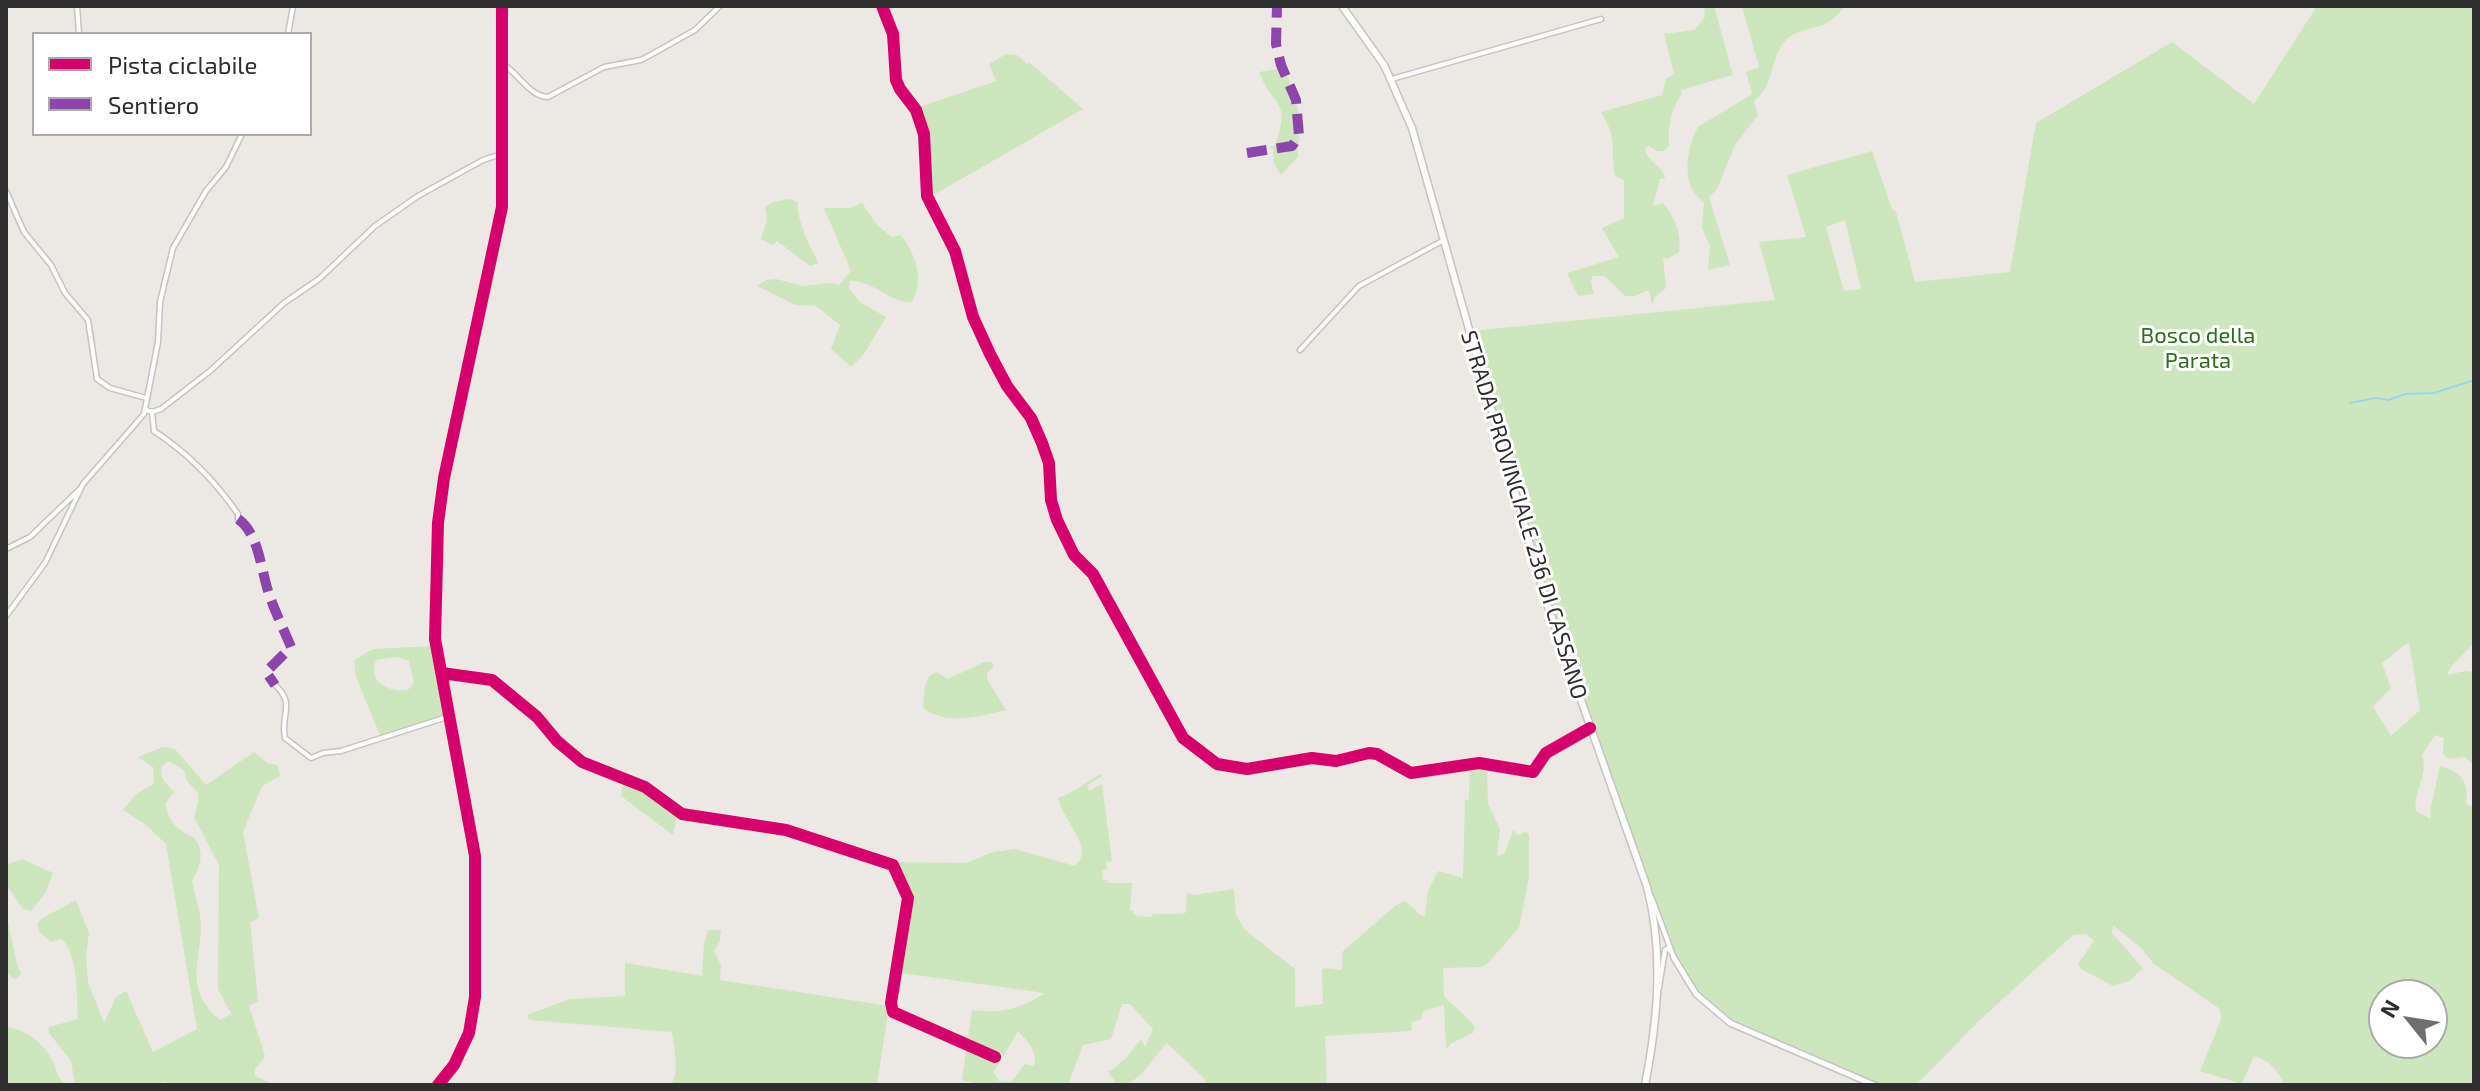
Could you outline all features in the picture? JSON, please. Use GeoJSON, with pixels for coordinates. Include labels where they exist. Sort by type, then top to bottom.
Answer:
{"type":"FeatureCollection","features":[{"type":"Feature","properties":{"kind":"main road","name":"STRADA PROVINCIALE 236 DI CASSANO"},"geometry":{"type":"LineString","coordinates":[[1342,6],[1366,36],[1392,79],[1412,128],[1546,601],[1647,887],[1657,939],[1659,990],[1645,1085]]}},
{"type":"Feature","properties":{"kind":"street"},"geometry":{"type":"LineString","coordinates":[[77,6],[79,32]]}},
{"type":"Feature","properties":{"kind":"street"},"geometry":{"type":"LineString","coordinates":[[288,32],[293,6]]}},
{"type":"Feature","properties":{"kind":"street"},"geometry":{"type":"LineString","coordinates":[[438,1085],[463,1048],[469,1033],[475,997],[475,856],[435,639],[440,504],[497,237],[503,192],[502,6]]}},
{"type":"Feature","properties":{"kind":"street"},"geometry":{"type":"LineString","coordinates":[[503,64],[536,94],[548,97],[604,67],[641,60],[695,30],[720,6]]}},
{"type":"Feature","properties":{"kind":"street"},"geometry":{"type":"LineString","coordinates":[[882,6],[891,27],[896,80],[916,110],[924,134],[927,196],[955,251],[973,317],[1007,386],[1035,426],[1049,463],[1051,500],[1057,520],[1074,555],[1093,574],[1186,743],[1217,764],[1240,769],[1312,758],[1336,761],[1369,753],[1377,754],[1411,773],[1479,763],[1533,772],[1546,753],[1590,728]]}},
{"type":"Feature","properties":{"kind":"street"},"geometry":{"type":"LineString","coordinates":[[1392,79],[1601,19]]}},
{"type":"Feature","properties":{"kind":"street"},"geometry":{"type":"LineString","coordinates":[[6,549],[30,537],[82,487],[137,423],[145,409],[158,342],[160,302],[173,248],[206,191],[226,167],[241,136]]}},
{"type":"Feature","properties":{"kind":"street"},"geometry":{"type":"LineString","coordinates":[[145,409],[152,412],[161,409],[210,371],[277,309],[319,279],[375,226],[418,196],[483,160],[502,154]]}},
{"type":"Feature","properties":{"kind":"street"},"geometry":{"type":"LineString","coordinates":[[6,191],[24,232],[51,265],[66,294],[88,320],[97,379],[110,388],[146,398]]}},
{"type":"Feature","properties":{"kind":"street"},"geometry":{"type":"LineString","coordinates":[[1300,350],[1359,286],[1444,240]]}},
{"type":"Feature","properties":{"kind":"street"},"geometry":{"type":"LineString","coordinates":[[152,412],[154,431],[178,448],[219,487],[238,514],[238,519]]}},
{"type":"Feature","properties":{"kind":"street"},"geometry":{"type":"LineString","coordinates":[[6,616],[45,563],[82,487]]}},
{"type":"Feature","properties":{"kind":"street"},"geometry":{"type":"LineString","coordinates":[[442,673],[492,680],[537,717],[557,741],[582,762],[645,787],[682,814],[786,830],[893,865],[908,898],[891,1003],[893,1012],[995,1057]]}},
{"type":"Feature","properties":{"kind":"street"},"geometry":{"type":"LineString","coordinates":[[275,685],[287,701],[283,729],[285,738],[311,758],[450,716]]}},
{"type":"Feature","properties":{"kind":"street"},"geometry":{"type":"LineString","coordinates":[[1647,887],[1674,958]]}},
{"type":"Feature","properties":{"kind":"street"},"geometry":{"type":"LineString","coordinates":[[1657,939],[1667,937]]}},
{"type":"Feature","properties":{"kind":"street"},"geometry":{"type":"LineString","coordinates":[[1657,939],[1668,948],[1696,994],[1730,1023],[1874,1085]]}},
{"type":"Feature","properties":{"kind":"street"},"geometry":{"type":"LineString","coordinates":[[1659,990],[1664,955],[1668,948]]}},
{"type":"Feature","properties":{"kind":"green space"},"geometry":{"type":"Polygon","coordinates":[[[1704,6],[1714,6],[1733,75],[1681,90],[1671,119],[1669,146],[1663,151],[1648,146],[1645,149],[1665,179],[1660,179],[1653,206],[1663,203],[1674,219],[1678,232],[1679,252],[1663,258],[1666,288],[1655,297],[1652,305],[1649,290],[1635,296],[1625,296],[1605,276],[1593,276],[1594,294],[1578,296],[1567,273],[1619,257],[1602,228],[1624,218],[1624,180],[1615,176],[1612,136],[1601,112],[1662,95],[1666,79],[1674,74],[1664,34],[1695,30],[1705,17],[1704,6]]]}},
{"type":"Feature","properties":{"kind":"green space"},"geometry":{"type":"Polygon","coordinates":[[[1742,6],[1846,6],[1827,23],[1786,40],[1777,54],[1766,87],[1754,101],[1758,115],[1735,145],[1717,189],[1709,197],[1730,265],[1708,270],[1710,246],[1702,228],[1704,202],[1691,187],[1688,156],[1698,127],[1752,94],[1746,72],[1759,67],[1742,6]]]}},
{"type":"Feature","properties":{"kind":"green space","name":"Bosco della Parata"},"geometry":{"type":"Polygon","coordinates":[[[2317,6],[2474,6],[2474,643],[2447,675],[2474,672],[2474,765],[2465,757],[2445,756],[2444,738],[2435,735],[2422,755],[2424,769],[2416,811],[2431,819],[2440,766],[2459,775],[2467,790],[2466,804],[2474,807],[2474,1085],[2285,1085],[2273,1067],[2254,1056],[2242,1084],[2200,1071],[2221,1020],[2220,1009],[2154,964],[2141,948],[2114,926],[2111,932],[2143,968],[2129,981],[2113,986],[2081,969],[2078,964],[2094,941],[2086,934],[2073,935],[1982,1018],[1916,1085],[1879,1085],[1734,1022],[1700,995],[1681,967],[1666,935],[1542,575],[1472,331],[1775,300],[1759,242],[1806,237],[1787,175],[1872,151],[1892,209],[1896,212],[1915,282],[2010,272],[2036,123],[2172,42],[2254,104],[2317,6]],[[1845,220],[1826,227],[1844,291],[1861,289],[1845,220]],[[2409,642],[2382,663],[2391,688],[2373,707],[2391,736],[2420,710],[2409,642]]]}},
{"type":"Feature","properties":{"kind":"green space"},"geometry":{"type":"Polygon","coordinates":[[[1006,54],[1017,55],[1027,64],[1029,62],[1083,109],[930,197],[925,132],[916,108],[996,81],[989,64],[1006,54]]]}},
{"type":"Feature","properties":{"kind":"green space"},"geometry":{"type":"Polygon","coordinates":[[[1283,68],[1296,102],[1299,132],[1298,157],[1281,175],[1274,164],[1273,149],[1269,147],[1275,146],[1280,131],[1281,111],[1259,72],[1283,68]]]}},
{"type":"Feature","properties":{"kind":"green space"},"geometry":{"type":"Polygon","coordinates":[[[790,199],[798,202],[801,224],[819,263],[810,266],[777,241],[772,245],[761,239],[767,220],[765,207],[790,199]]]}},
{"type":"Feature","properties":{"kind":"green space"},"geometry":{"type":"Polygon","coordinates":[[[862,203],[878,226],[892,237],[901,235],[906,242],[917,267],[918,285],[912,302],[896,299],[867,284],[850,281],[849,288],[860,302],[886,317],[864,354],[851,367],[831,349],[840,325],[816,306],[795,305],[757,286],[766,280],[776,279],[803,286],[839,285],[851,271],[824,208],[850,208],[862,203]]]}},
{"type":"Feature","properties":{"kind":"green space"},"geometry":{"type":"Polygon","coordinates":[[[432,646],[447,713],[380,735],[356,677],[354,660],[373,649],[432,646]],[[397,657],[376,660],[374,674],[381,684],[393,690],[408,690],[414,682],[409,661],[397,657]]]}},
{"type":"Feature","properties":{"kind":"green space"},"geometry":{"type":"Polygon","coordinates":[[[984,662],[992,662],[994,666],[987,673],[987,679],[1006,710],[953,718],[932,714],[923,708],[925,687],[932,674],[937,672],[948,679],[984,662]]]}},
{"type":"Feature","properties":{"kind":"green space"},"geometry":{"type":"Polygon","coordinates":[[[163,747],[175,749],[206,785],[254,752],[267,763],[277,765],[280,776],[262,786],[243,832],[259,918],[250,922],[258,1001],[249,1006],[265,1056],[255,1070],[255,1076],[275,1085],[174,1085],[163,1081],[164,1085],[75,1085],[71,1061],[49,1033],[49,1027],[78,1019],[76,977],[71,955],[62,939],[51,942],[39,931],[37,924],[74,901],[89,933],[86,955],[88,982],[104,1023],[116,997],[126,991],[153,1052],[197,1029],[166,844],[145,824],[123,810],[136,794],[154,784],[153,767],[138,757],[163,747]],[[168,761],[162,766],[162,778],[174,792],[165,804],[175,825],[194,837],[200,848],[199,864],[192,881],[201,924],[198,989],[209,1009],[220,1020],[231,1014],[218,989],[219,865],[194,817],[198,793],[189,783],[184,770],[168,761]]]}},
{"type":"Feature","properties":{"kind":"green space"},"geometry":{"type":"Polygon","coordinates":[[[1470,764],[1487,766],[1488,804],[1500,829],[1497,856],[1505,853],[1513,830],[1518,835],[1526,832],[1529,835],[1529,877],[1519,928],[1482,967],[1443,968],[1444,996],[1475,1026],[1473,1033],[1446,1049],[1444,1005],[1423,1011],[1420,1020],[1411,1022],[1412,1031],[1325,1036],[1327,1085],[1202,1085],[1206,1080],[1167,1043],[1139,1076],[1117,1085],[1107,1070],[1112,1070],[1127,1057],[1141,1039],[1145,1047],[1153,1029],[1130,1004],[1122,1004],[1111,1039],[1083,1045],[1068,1085],[980,1085],[962,1080],[972,1010],[1010,1009],[1045,993],[894,972],[907,898],[891,862],[966,863],[993,852],[1015,849],[1075,866],[1082,849],[1058,798],[1101,774],[1087,785],[1089,791],[1102,784],[1112,861],[1106,862],[1107,869],[1102,871],[1103,880],[1108,883],[1132,883],[1130,911],[1133,915],[1183,914],[1186,912],[1187,893],[1194,895],[1234,889],[1236,915],[1245,930],[1295,969],[1295,1007],[1323,1004],[1322,970],[1342,970],[1342,952],[1396,905],[1405,901],[1422,916],[1425,915],[1428,891],[1438,871],[1463,878],[1465,801],[1469,799],[1470,764]],[[1018,1031],[994,1072],[999,1081],[1011,1082],[1025,1064],[1035,1064],[1033,1050],[1018,1031]]]}},
{"type":"Feature","properties":{"kind":"green space"},"geometry":{"type":"Polygon","coordinates":[[[624,775],[646,786],[678,809],[673,835],[621,796],[624,775]]]}},
{"type":"Feature","properties":{"kind":"green space"},"geometry":{"type":"Polygon","coordinates":[[[22,859],[53,873],[46,892],[31,911],[23,909],[6,884],[6,865],[22,859]]]}},
{"type":"Feature","properties":{"kind":"green space"},"geometry":{"type":"Polygon","coordinates":[[[6,912],[21,974],[15,980],[6,972],[6,912]]]}},
{"type":"Feature","properties":{"kind":"green space"},"geometry":{"type":"Polygon","coordinates":[[[708,930],[721,930],[720,941],[714,951],[721,965],[720,980],[889,1006],[877,1085],[671,1085],[676,1066],[672,1032],[529,1020],[527,1015],[570,999],[625,996],[625,963],[702,976],[708,930]]]}},
{"type":"Feature","properties":{"kind":"green space"},"geometry":{"type":"Polygon","coordinates":[[[6,1027],[28,1034],[40,1044],[50,1055],[59,1078],[67,1085],[6,1085],[6,1027]]]}},
{"type":"Feature","properties":{"kind":"waterway"},"geometry":{"type":"LineString","coordinates":[[2350,403],[2434,393],[2474,380]]}},
{"type":"Feature","properties":{"kind":"marked path"},"geometry":{"type":"LineString","coordinates":[[1247,153],[1292,146],[1299,136],[1296,100],[1276,44],[1277,6]]}},
{"type":"Feature","properties":{"kind":"marked path"},"geometry":{"type":"LineString","coordinates":[[238,519],[251,533],[269,594],[291,647],[266,672],[275,685]]}},
{"type":"Feature","properties":{"kind":"cycle path"},"geometry":{"type":"LineString","coordinates":[[438,1085],[454,1065],[469,1033],[475,997],[475,856],[435,639],[438,523],[444,478],[502,207],[502,6]]}},
{"type":"Feature","properties":{"kind":"cycle path"},"geometry":{"type":"LineString","coordinates":[[882,6],[893,34],[896,80],[916,110],[924,134],[927,196],[955,251],[973,317],[1007,386],[1031,418],[1042,443],[1049,463],[1051,500],[1074,555],[1093,574],[1183,738],[1217,764],[1247,769],[1312,758],[1336,761],[1369,753],[1377,754],[1411,773],[1479,763],[1533,772],[1546,753],[1590,728]]}},
{"type":"Feature","properties":{"kind":"cycle path"},"geometry":{"type":"LineString","coordinates":[[442,673],[492,680],[537,717],[557,741],[582,762],[645,787],[682,814],[786,830],[893,865],[908,898],[891,1003],[893,1012],[995,1057]]}}]}
